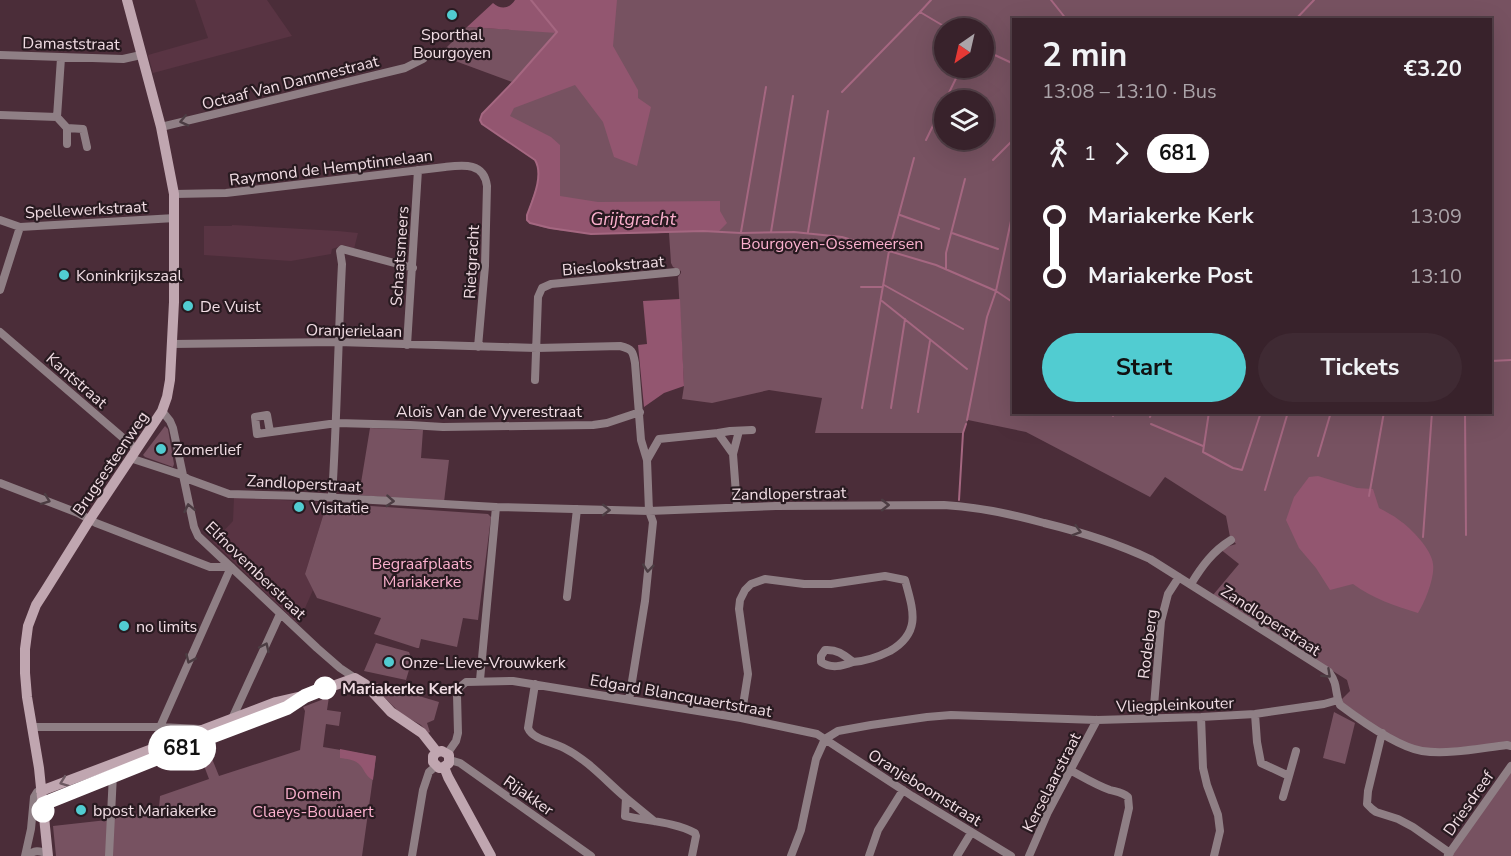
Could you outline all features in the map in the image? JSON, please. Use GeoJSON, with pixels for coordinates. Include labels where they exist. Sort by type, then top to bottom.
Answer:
{"type":"FeatureCollection","features":[{"type":"Feature","properties":{"kind":"street","name":"Brugsesteenweg"},"geometry":{"type":"LineString","coordinates":[[48,855],[39,768],[27,697],[25,649],[28,626],[36,605],[162,411],[170,380],[174,302],[174,194],[161,127],[126,0]]}},
{"type":"Feature","properties":{"kind":"street","name":"Damaststraat"},"geometry":{"type":"LineString","coordinates":[[0,55],[123,59],[141,55]]}},
{"type":"Feature","properties":{"kind":"street"},"geometry":{"type":"LineString","coordinates":[[57,117],[61,58]]}},
{"type":"Feature","properties":{"kind":"street","name":"Octaaf Van Dammestraat"},"geometry":{"type":"LineString","coordinates":[[161,127],[405,68],[423,59]]}},
{"type":"Feature","properties":{"kind":"street"},"geometry":{"type":"LineString","coordinates":[[0,115],[57,117],[67,128],[68,144]]}},
{"type":"Feature","properties":{"kind":"street"},"geometry":{"type":"LineString","coordinates":[[67,128],[83,129],[87,147]]}},
{"type":"Feature","properties":{"kind":"street","name":"Raymond de Hemptinnelaan"},"geometry":{"type":"LineString","coordinates":[[174,194],[226,193],[468,166],[476,168],[486,177]]}},
{"type":"Feature","properties":{"kind":"street","name":"Schaatsmeers"},"geometry":{"type":"LineString","coordinates":[[407,345],[418,170]]}},
{"type":"Feature","properties":{"kind":"street","name":"Rietgracht"},"geometry":{"type":"LineString","coordinates":[[478,347],[485,266],[486,177]]}},
{"type":"Feature","properties":{"kind":"street","name":"Spellewerkstraat"},"geometry":{"type":"LineString","coordinates":[[0,220],[20,227],[175,218]]}},
{"type":"Feature","properties":{"kind":"street"},"geometry":{"type":"LineString","coordinates":[[0,291],[20,227]]}},
{"type":"Feature","properties":{"kind":"street"},"geometry":{"type":"LineString","coordinates":[[332,497],[343,259],[340,254],[342,249],[413,268]]}},
{"type":"Feature","properties":{"kind":"street","name":"Bieslookstraat"},"geometry":{"type":"LineString","coordinates":[[537,348],[538,297],[546,285],[676,272]]}},
{"type":"Feature","properties":{"kind":"street","name":"Kantstraat"},"geometry":{"type":"LineString","coordinates":[[0,332],[133,454]]}},
{"type":"Feature","properties":{"kind":"street","name":"Oranjerielaan"},"geometry":{"type":"LineString","coordinates":[[171,344],[338,342],[537,348],[620,346],[628,348],[633,353],[640,412]]}},
{"type":"Feature","properties":{"kind":"street"},"geometry":{"type":"LineString","coordinates":[[534,380],[537,348]]}},
{"type":"Feature","properties":{"kind":"street","name":"Elfnovemberstraat"},"geometry":{"type":"LineString","coordinates":[[162,411],[173,428],[194,527],[198,536],[280,614],[340,668],[355,678]]}},
{"type":"Feature","properties":{"kind":"street"},"geometry":{"type":"LineString","coordinates":[[629,700],[646,590],[653,522],[649,511],[640,412]]}},
{"type":"Feature","properties":{"kind":"street","name":"Aloïs Van de Vyverestraat"},"geometry":{"type":"LineString","coordinates":[[270,432],[337,423],[442,427],[593,425],[607,423],[640,412]]}},
{"type":"Feature","properties":{"kind":"street"},"geometry":{"type":"LineString","coordinates":[[737,507],[733,454],[739,430]]}},
{"type":"Feature","properties":{"kind":"street"},"geometry":{"type":"LineString","coordinates":[[641,440],[752,430]]}},
{"type":"Feature","properties":{"kind":"street"},"geometry":{"type":"LineString","coordinates":[[718,433],[733,454]]}},
{"type":"Feature","properties":{"kind":"street"},"geometry":{"type":"LineString","coordinates":[[646,460],[659,439]]}},
{"type":"Feature","properties":{"kind":"street","name":"Zandloperstraat"},"geometry":{"type":"LineString","coordinates":[[133,454],[229,494],[332,497],[496,507],[649,511],[737,507],[930,504],[961,506],[1021,517],[1092,536],[1144,556],[1329,672],[1334,680],[1338,700]]}},
{"type":"Feature","properties":{"kind":"street"},"geometry":{"type":"LineString","coordinates":[[0,483],[210,567],[231,567],[160,727],[159,752]]}},
{"type":"Feature","properties":{"kind":"street"},"geometry":{"type":"LineString","coordinates":[[412,856],[423,790],[429,772],[443,760],[456,741],[458,733],[455,696],[466,682],[480,680],[496,507]]}},
{"type":"Feature","properties":{"kind":"street"},"geometry":{"type":"LineString","coordinates":[[567,597],[577,509]]}},
{"type":"Feature","properties":{"kind":"street"},"geometry":{"type":"LineString","coordinates":[[1191,584],[1201,567],[1220,546],[1231,540]]}},
{"type":"Feature","properties":{"kind":"street"},"geometry":{"type":"LineString","coordinates":[[741,718],[748,674],[739,609],[740,600],[745,590],[757,581],[765,579],[831,585],[885,576],[905,580],[912,613],[909,635],[902,643],[877,657],[853,663]]}},
{"type":"Feature","properties":{"kind":"street","name":"Rodeberg"},"geometry":{"type":"LineString","coordinates":[[1153,718],[1161,621],[1168,594],[1179,577]]}},
{"type":"Feature","properties":{"kind":"street"},"geometry":{"type":"LineString","coordinates":[[227,731],[280,614]]}},
{"type":"Feature","properties":{"kind":"street"},"geometry":{"type":"LineString","coordinates":[[43,804],[231,719],[276,702],[305,696],[355,678],[365,684],[391,712],[422,733],[443,760],[448,777],[491,856]]}},
{"type":"Feature","properties":{"kind":"street","name":"Edgard Blancquaertstraat"},"geometry":{"type":"LineString","coordinates":[[480,680],[535,684],[741,718],[809,732],[825,739]]}},
{"type":"Feature","properties":{"kind":"street"},"geometry":{"type":"LineString","coordinates":[[535,684],[528,728],[530,732],[534,736],[575,753],[654,820]]}},
{"type":"Feature","properties":{"kind":"street"},"geometry":{"type":"LineString","coordinates":[[159,752],[227,731],[287,708],[305,696]]}},
{"type":"Feature","properties":{"kind":"street"},"geometry":{"type":"LineString","coordinates":[[1338,700],[1340,705],[1382,733],[1413,749],[1436,752],[1511,746]]}},
{"type":"Feature","properties":{"kind":"street","name":"Vliegpleinkouter"},"geometry":{"type":"LineString","coordinates":[[825,739],[838,731],[951,715],[1097,720],[1201,717],[1255,714],[1338,700]]}},
{"type":"Feature","properties":{"kind":"street"},"geometry":{"type":"LineString","coordinates":[[1255,714],[1261,763],[1289,776]]}},
{"type":"Feature","properties":{"kind":"street"},"geometry":{"type":"LineString","coordinates":[[1201,717],[1203,768],[1218,815],[1220,831],[1214,856]]}},
{"type":"Feature","properties":{"kind":"street","name":"Kerselaarstraat"},"geometry":{"type":"LineString","coordinates":[[1029,856],[1048,812],[1097,720]]}},
{"type":"Feature","properties":{"kind":"street"},"geometry":{"type":"LineString","coordinates":[[33,727],[160,727],[206,730]]}},
{"type":"Feature","properties":{"kind":"street"},"geometry":{"type":"LineString","coordinates":[[1382,733],[1367,804],[1377,812],[1413,827],[1448,854]]}},
{"type":"Feature","properties":{"kind":"street"},"geometry":{"type":"LineString","coordinates":[[791,856],[801,830],[816,759],[825,739]]}},
{"type":"Feature","properties":{"kind":"street","name":"Oranjeboomstraat"},"geometry":{"type":"LineString","coordinates":[[825,739],[1011,856]]}},
{"type":"Feature","properties":{"kind":"street"},"geometry":{"type":"LineString","coordinates":[[1283,797],[1296,751]]}},
{"type":"Feature","properties":{"kind":"street","name":"Rijakker"},"geometry":{"type":"LineString","coordinates":[[443,760],[454,760],[460,763],[591,856]]}},
{"type":"Feature","properties":{"kind":"street","name":"Driesdreef"},"geometry":{"type":"LineString","coordinates":[[1448,854],[1511,766]]}},
{"type":"Feature","properties":{"kind":"street"},"geometry":{"type":"LineString","coordinates":[[1070,770],[1100,786],[1128,797],[1129,808],[1118,856]]}},
{"type":"Feature","properties":{"kind":"street"},"geometry":{"type":"LineString","coordinates":[[41,790],[112,771]]}},
{"type":"Feature","properties":{"kind":"street"},"geometry":{"type":"LineString","coordinates":[[109,856],[112,771]]}},
{"type":"Feature","properties":{"kind":"street","name":"Brugsesteenweg"},"geometry":{"type":"LineString","coordinates":[[26,856],[34,797],[41,790]]}},
{"type":"Feature","properties":{"kind":"street"},"geometry":{"type":"LineString","coordinates":[[869,856],[878,830],[903,790]]}},
{"type":"Feature","properties":{"kind":"street"},"geometry":{"type":"LineString","coordinates":[[626,798],[625,816],[654,820],[695,832],[692,856]]}},
{"type":"Feature","properties":{"kind":"street"},"geometry":{"type":"LineString","coordinates":[[31,829],[36,826],[45,826]]}},
{"type":"Feature","properties":{"kind":"street"},"geometry":{"type":"LineString","coordinates":[[957,856],[971,832]]}},
{"type":"Feature","properties":{"kind":"street","name":"Brugsesteenweg"},"geometry":{"type":"LineString","coordinates":[[26,856],[34,851],[41,851],[48,855]]}},
{"type":"Feature","properties":{"kind":"shaded area"},"geometry":{"type":"Polygon","coordinates":[[[195,0],[267,0],[292,36],[153,73],[148,55],[208,38],[195,0]]]}},
{"type":"Feature","properties":{"kind":"shaded area"},"geometry":{"type":"Polygon","coordinates":[[[515,0],[617,0],[613,46],[638,90],[638,98],[651,107],[637,166],[614,157],[603,122],[575,85],[514,108],[510,116],[551,137],[560,145],[560,196],[598,202],[720,201],[720,211],[727,223],[718,232],[591,234],[550,228],[530,223],[527,220],[538,182],[539,174],[535,160],[482,124],[480,120],[482,114],[557,33],[467,27],[493,3],[505,8],[515,0]]]}},
{"type":"Feature","properties":{"kind":"shaded area"},"geometry":{"type":"Polygon","coordinates":[[[232,225],[358,233],[354,249],[344,245],[332,249],[331,254],[291,261],[204,255],[204,226],[232,225]]]}},
{"type":"Feature","properties":{"kind":"shaded area"},"geometry":{"type":"Polygon","coordinates":[[[680,299],[684,386],[664,393],[644,407],[638,345],[647,344],[643,301],[680,299]]]}},
{"type":"Feature","properties":{"kind":"shaded area"},"geometry":{"type":"Polygon","coordinates":[[[1318,476],[1357,488],[1373,489],[1379,508],[1404,524],[1425,546],[1432,558],[1433,569],[1429,589],[1418,613],[1384,601],[1353,584],[1330,590],[1316,568],[1299,548],[1286,520],[1294,497],[1309,477],[1318,476]]]}},
{"type":"Feature","properties":{"kind":"shaded area"},"geometry":{"type":"Polygon","coordinates":[[[234,497],[327,503],[305,574],[313,590],[298,624],[213,542],[233,521],[234,497]]]}},
{"type":"Feature","properties":{"kind":"shaded area"},"geometry":{"type":"Polygon","coordinates":[[[340,749],[376,756],[373,780],[358,763],[340,758],[340,749]]]}},
{"type":"Feature","properties":{"kind":"green space","name":"Bourgoyen-Ossemeersen"},"geometry":{"type":"Polygon","coordinates":[[[531,0],[1511,0],[1511,742],[1436,750],[1413,747],[1382,731],[1343,703],[1342,699],[1350,691],[1347,680],[1213,595],[1239,564],[1220,549],[1236,544],[1230,537],[1226,516],[1165,477],[1150,497],[1026,432],[968,420],[963,433],[815,433],[822,398],[769,390],[712,403],[682,399],[684,386],[678,277],[681,271],[673,267],[671,263],[669,233],[573,232],[537,225],[527,220],[538,180],[535,160],[482,124],[480,120],[482,114],[512,82],[439,55],[467,27],[557,32],[531,0]]]}},
{"type":"Feature","properties":{"kind":"green space"},"geometry":{"type":"Polygon","coordinates":[[[165,426],[168,429],[173,467],[143,455],[165,426]]]}},
{"type":"Feature","properties":{"kind":"green space"},"geometry":{"type":"Polygon","coordinates":[[[370,428],[423,430],[421,458],[449,460],[444,502],[359,495],[370,428]]]}},
{"type":"Feature","properties":{"kind":"green space","name":"Begraafplaats Mariakerke"},"geometry":{"type":"Polygon","coordinates":[[[327,503],[488,514],[491,517],[478,620],[463,618],[457,647],[421,639],[419,648],[417,648],[374,634],[381,618],[317,598],[305,574],[327,503]]]}},
{"type":"Feature","properties":{"kind":"green space"},"geometry":{"type":"Polygon","coordinates":[[[376,643],[409,652],[412,660],[406,680],[364,671],[376,643]]]}},
{"type":"Feature","properties":{"kind":"green space"},"geometry":{"type":"Polygon","coordinates":[[[371,681],[439,702],[434,720],[427,723],[430,732],[428,733],[421,725],[401,714],[370,683],[371,681]]]}},
{"type":"Feature","properties":{"kind":"green space","name":"Domein Claeys-Bouüaert"},"geometry":{"type":"Polygon","coordinates":[[[329,697],[327,710],[341,712],[339,726],[326,724],[323,747],[376,756],[362,856],[56,856],[53,826],[116,819],[116,810],[158,819],[160,796],[209,779],[197,747],[206,744],[219,776],[300,750],[305,711],[303,707],[329,697]]]}},
{"type":"Feature","properties":{"kind":"green space"},"geometry":{"type":"Polygon","coordinates":[[[1334,712],[1355,723],[1345,764],[1323,758],[1334,712]]]}},
{"type":"Feature","properties":{"kind":"green space"},"geometry":{"type":"Polygon","coordinates":[[[1511,771],[1511,856],[1451,856],[1511,771]]]}},
{"type":"Feature","properties":{"kind":"waterway","name":"Grijtgracht"},"geometry":{"type":"LineString","coordinates":[[531,0],[557,32],[482,114],[480,120],[482,124],[535,160],[538,180],[527,215],[530,223],[591,234],[703,231],[794,232],[842,237],[936,265],[996,291],[1012,302]]}},
{"type":"Feature","properties":{"kind":"waterway"},"geometry":{"type":"LineString","coordinates":[[931,0],[920,12],[934,20]]}},
{"type":"Feature","properties":{"kind":"waterway"},"geometry":{"type":"LineString","coordinates":[[1051,0],[1065,18]]}},
{"type":"Feature","properties":{"kind":"waterway"},"geometry":{"type":"LineString","coordinates":[[1297,18],[1314,0]]}},
{"type":"Feature","properties":{"kind":"waterway"},"geometry":{"type":"LineString","coordinates":[[842,92],[920,12]]}},
{"type":"Feature","properties":{"kind":"waterway"},"geometry":{"type":"LineString","coordinates":[[994,55],[1012,63]]}},
{"type":"Feature","properties":{"kind":"waterway"},"geometry":{"type":"LineString","coordinates":[[926,140],[956,78]]}},
{"type":"Feature","properties":{"kind":"waterway"},"geometry":{"type":"LineString","coordinates":[[741,232],[766,87]]}},
{"type":"Feature","properties":{"kind":"waterway"},"geometry":{"type":"LineString","coordinates":[[771,232],[793,96]]}},
{"type":"Feature","properties":{"kind":"waterway"},"geometry":{"type":"LineString","coordinates":[[808,232],[828,111]]}},
{"type":"Feature","properties":{"kind":"waterway"},"geometry":{"type":"LineString","coordinates":[[993,160],[1012,141]]}},
{"type":"Feature","properties":{"kind":"waterway"},"geometry":{"type":"LineString","coordinates":[[862,408],[889,251],[914,158]]}},
{"type":"Feature","properties":{"kind":"waterway"},"geometry":{"type":"LineString","coordinates":[[946,269],[946,253],[965,179]]}},
{"type":"Feature","properties":{"kind":"waterway"},"geometry":{"type":"LineString","coordinates":[[900,215],[939,229]]}},
{"type":"Feature","properties":{"kind":"waterway"},"geometry":{"type":"LineString","coordinates":[[967,420],[987,317],[996,291],[1012,216]]}},
{"type":"Feature","properties":{"kind":"waterway"},"geometry":{"type":"LineString","coordinates":[[952,233],[998,249]]}},
{"type":"Feature","properties":{"kind":"waterway"},"geometry":{"type":"LineString","coordinates":[[884,285],[963,329]]}},
{"type":"Feature","properties":{"kind":"waterway"},"geometry":{"type":"LineString","coordinates":[[861,287],[882,287]]}},
{"type":"Feature","properties":{"kind":"waterway"},"geometry":{"type":"LineString","coordinates":[[882,301],[967,369]]}},
{"type":"Feature","properties":{"kind":"waterway"},"geometry":{"type":"LineString","coordinates":[[891,408],[905,319]]}},
{"type":"Feature","properties":{"kind":"waterway"},"geometry":{"type":"LineString","coordinates":[[918,412],[930,341]]}},
{"type":"Feature","properties":{"kind":"waterway","name":"Grijtgracht"},"geometry":{"type":"LineString","coordinates":[[1492,361],[1511,360]]}},
{"type":"Feature","properties":{"kind":"waterway"},"geometry":{"type":"LineString","coordinates":[[1209,414],[1203,452],[1233,468],[1242,470],[1260,414]]}},
{"type":"Feature","properties":{"kind":"waterway"},"geometry":{"type":"LineString","coordinates":[[1265,490],[1287,414]]}},
{"type":"Feature","properties":{"kind":"waterway"},"geometry":{"type":"LineString","coordinates":[[1318,456],[1330,414]]}},
{"type":"Feature","properties":{"kind":"waterway"},"geometry":{"type":"LineString","coordinates":[[1369,496],[1384,414]]}},
{"type":"Feature","properties":{"kind":"waterway"},"geometry":{"type":"LineString","coordinates":[[1423,537],[1432,414]]}},
{"type":"Feature","properties":{"kind":"waterway"},"geometry":{"type":"LineString","coordinates":[[1465,414],[1466,535]]}},
{"type":"Feature","properties":{"kind":"waterway"},"geometry":{"type":"LineString","coordinates":[[959,500],[963,433],[966,424]]}},
{"type":"Feature","properties":{"kind":"waterway"},"geometry":{"type":"LineString","coordinates":[[1151,424],[1203,446]]}},
{"type":"Feature","properties":{"kind":"bus line","name":"681"},"geometry":{"type":"LineString","coordinates":[[43,811],[43,804],[287,708],[305,696],[325,688]]}},
{"type":"Feature","properties":{"kind":"place","name":"Sporthal Bourgoyen"},"geometry":{"type":"Point","coordinates":[452,15]}},
{"type":"Feature","properties":{"kind":"place","name":"Koninkrijkszaal"},"geometry":{"type":"Point","coordinates":[64,275]}},
{"type":"Feature","properties":{"kind":"place","name":"De Vuist"},"geometry":{"type":"Point","coordinates":[188,306]}},
{"type":"Feature","properties":{"kind":"place","name":"Zomerlief"},"geometry":{"type":"Point","coordinates":[161,449]}},
{"type":"Feature","properties":{"kind":"place","name":"Visitatie"},"geometry":{"type":"Point","coordinates":[299,507]}},
{"type":"Feature","properties":{"kind":"place","name":"no limits"},"geometry":{"type":"Point","coordinates":[124,626]}},
{"type":"Feature","properties":{"kind":"place","name":"Onze-Lieve-Vrouwkerk"},"geometry":{"type":"Point","coordinates":[389,662]}},
{"type":"Feature","properties":{"kind":"place","name":"Mariakerke Kerk"},"geometry":{"type":"Point","coordinates":[325,688]}},
{"type":"Feature","properties":{"kind":"place","name":"bpost Mariakerke"},"geometry":{"type":"Point","coordinates":[81,810]}}]}
